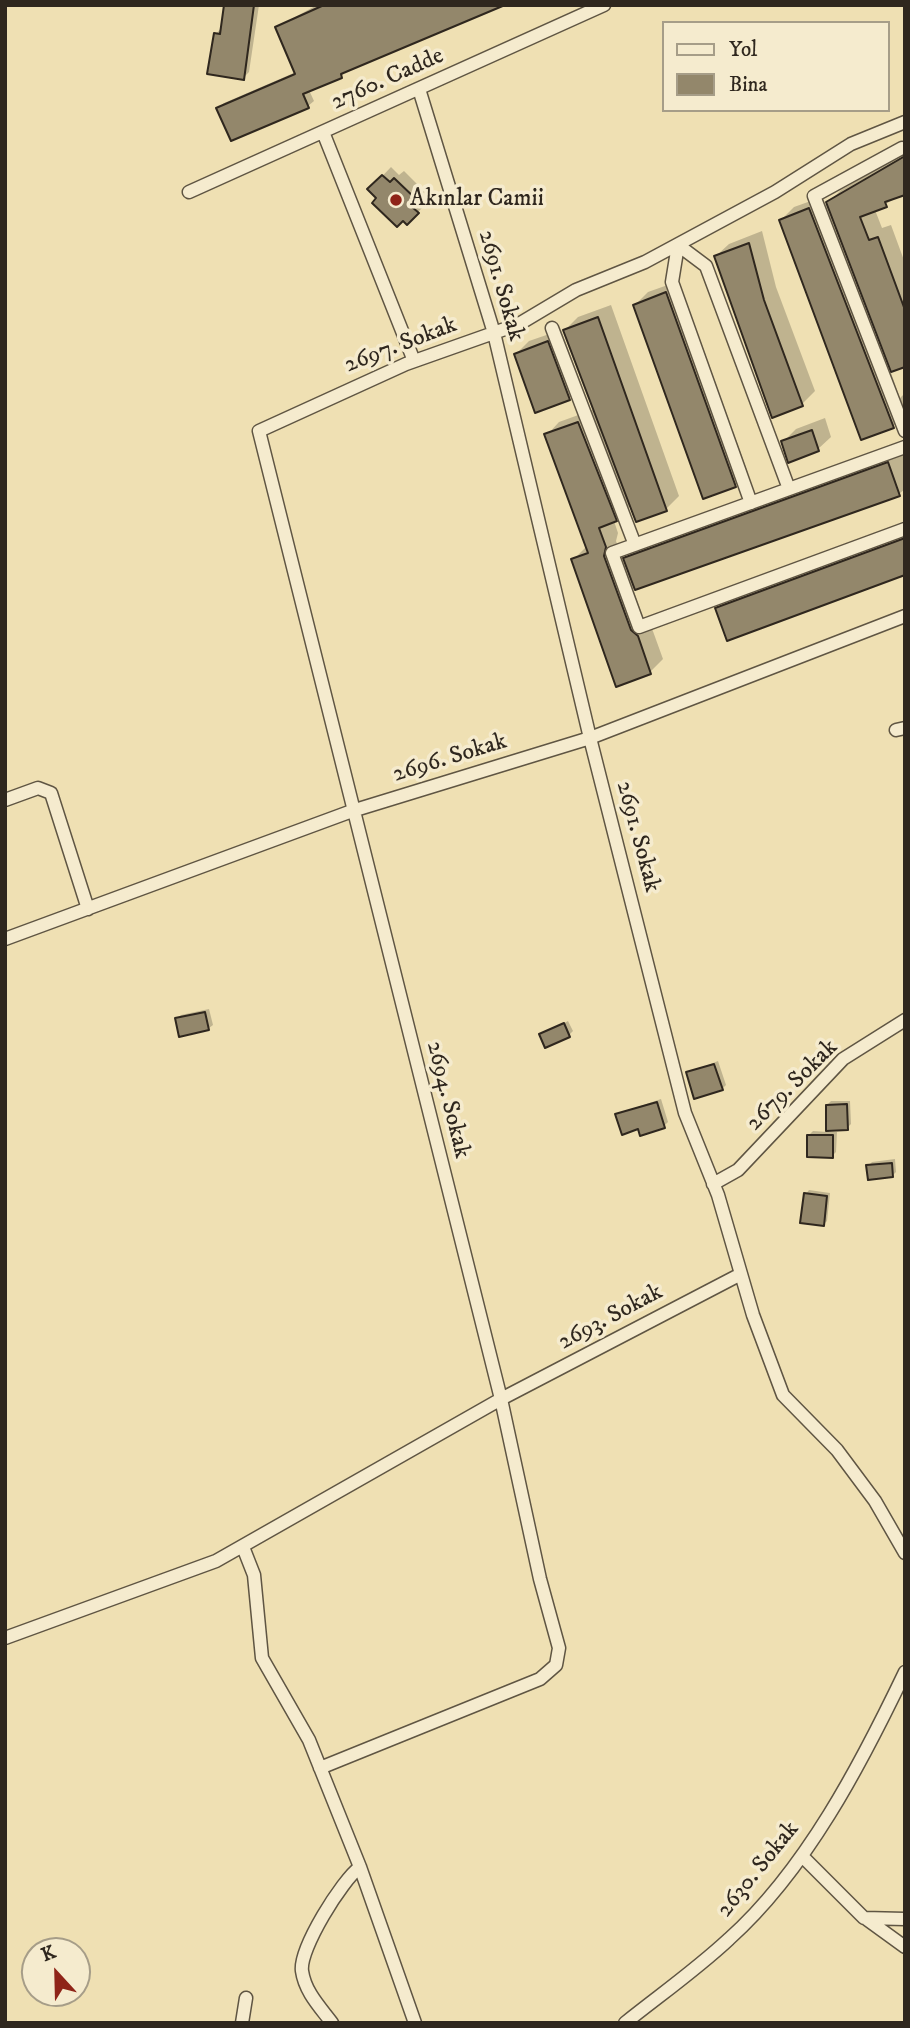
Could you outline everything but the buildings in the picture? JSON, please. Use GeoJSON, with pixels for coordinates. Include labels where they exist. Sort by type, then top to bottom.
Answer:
{"type":"FeatureCollection","features":[{"type":"Feature","properties":{"kind":"street","name":"2760. Cadde"},"geometry":{"type":"LineString","coordinates":[[189,192],[604,5]]}},
{"type":"Feature","properties":{"kind":"street","name":"2691. Sokak"},"geometry":{"type":"LineString","coordinates":[[419,89],[494,333],[590,738],[685,1113],[713,1184],[783,1395],[837,1450],[874,1501],[905,1553]]}},
{"type":"Feature","properties":{"kind":"street","name":"2697. Sokak"},"geometry":{"type":"LineString","coordinates":[[352,811],[259,431],[319,401],[414,361],[519,324],[576,290],[645,262],[678,245],[775,192],[851,144],[905,122]]}},
{"type":"Feature","properties":{"kind":"street"},"geometry":{"type":"LineString","coordinates":[[323,132],[414,361]]}},
{"type":"Feature","properties":{"kind":"street"},"geometry":{"type":"LineString","coordinates":[[902,148],[814,196],[905,431]]}},
{"type":"Feature","properties":{"kind":"street"},"geometry":{"type":"LineString","coordinates":[[751,502],[671,282],[678,245],[706,266],[789,489]]}},
{"type":"Feature","properties":{"kind":"street"},"geometry":{"type":"LineString","coordinates":[[552,328],[635,545]]}},
{"type":"Feature","properties":{"kind":"street"},"geometry":{"type":"LineString","coordinates":[[905,447],[612,553],[639,627],[905,529]]}},
{"type":"Feature","properties":{"kind":"street","name":"2696. Sokak"},"geometry":{"type":"LineString","coordinates":[[5,939],[352,811],[590,738],[905,616]]}},
{"type":"Feature","properties":{"kind":"street"},"geometry":{"type":"LineString","coordinates":[[5,800],[38,788],[51,793],[88,909]]}},
{"type":"Feature","properties":{"kind":"street","name":"2694. Sokak"},"geometry":{"type":"LineString","coordinates":[[320,1768],[540,1679],[556,1665],[559,1648],[540,1579],[502,1399],[352,811]]}},
{"type":"Feature","properties":{"kind":"street","name":"2679. Sokak"},"geometry":{"type":"LineString","coordinates":[[713,1184],[738,1170],[844,1059],[905,1020]]}},
{"type":"Feature","properties":{"kind":"street","name":"2693. Sokak"},"geometry":{"type":"LineString","coordinates":[[5,1639],[216,1561],[363,1475],[502,1399],[741,1274]]}},
{"type":"Feature","properties":{"kind":"street"},"geometry":{"type":"LineString","coordinates":[[243,1547],[254,1575],[262,1658],[304,1729],[360,1867],[415,2023]]}},
{"type":"Feature","properties":{"kind":"street","name":"2630. Sokak"},"geometry":{"type":"LineString","coordinates":[[625,2023],[731,1938],[803,1857],[903,1680]]}},
{"type":"Feature","properties":{"kind":"street"},"geometry":{"type":"LineString","coordinates":[[803,1857],[864,1918],[905,1947]]}},
{"type":"Feature","properties":{"kind":"street"},"geometry":{"type":"LineString","coordinates":[[332,2023],[312,1996],[301,1966],[307,1949],[339,1891],[348,1877],[360,1867]]}},
{"type":"Feature","properties":{"kind":"street"},"geometry":{"type":"LineString","coordinates":[[864,1918],[904,1919]]}},
{"type":"Feature","properties":{"kind":"street"},"geometry":{"type":"LineString","coordinates":[[242,2023],[246,1998]]}},
{"type":"Feature","properties":{"kind":"place","name":"Akınlar Camii"},"geometry":{"type":"Point","coordinates":[396,200]}}]}
